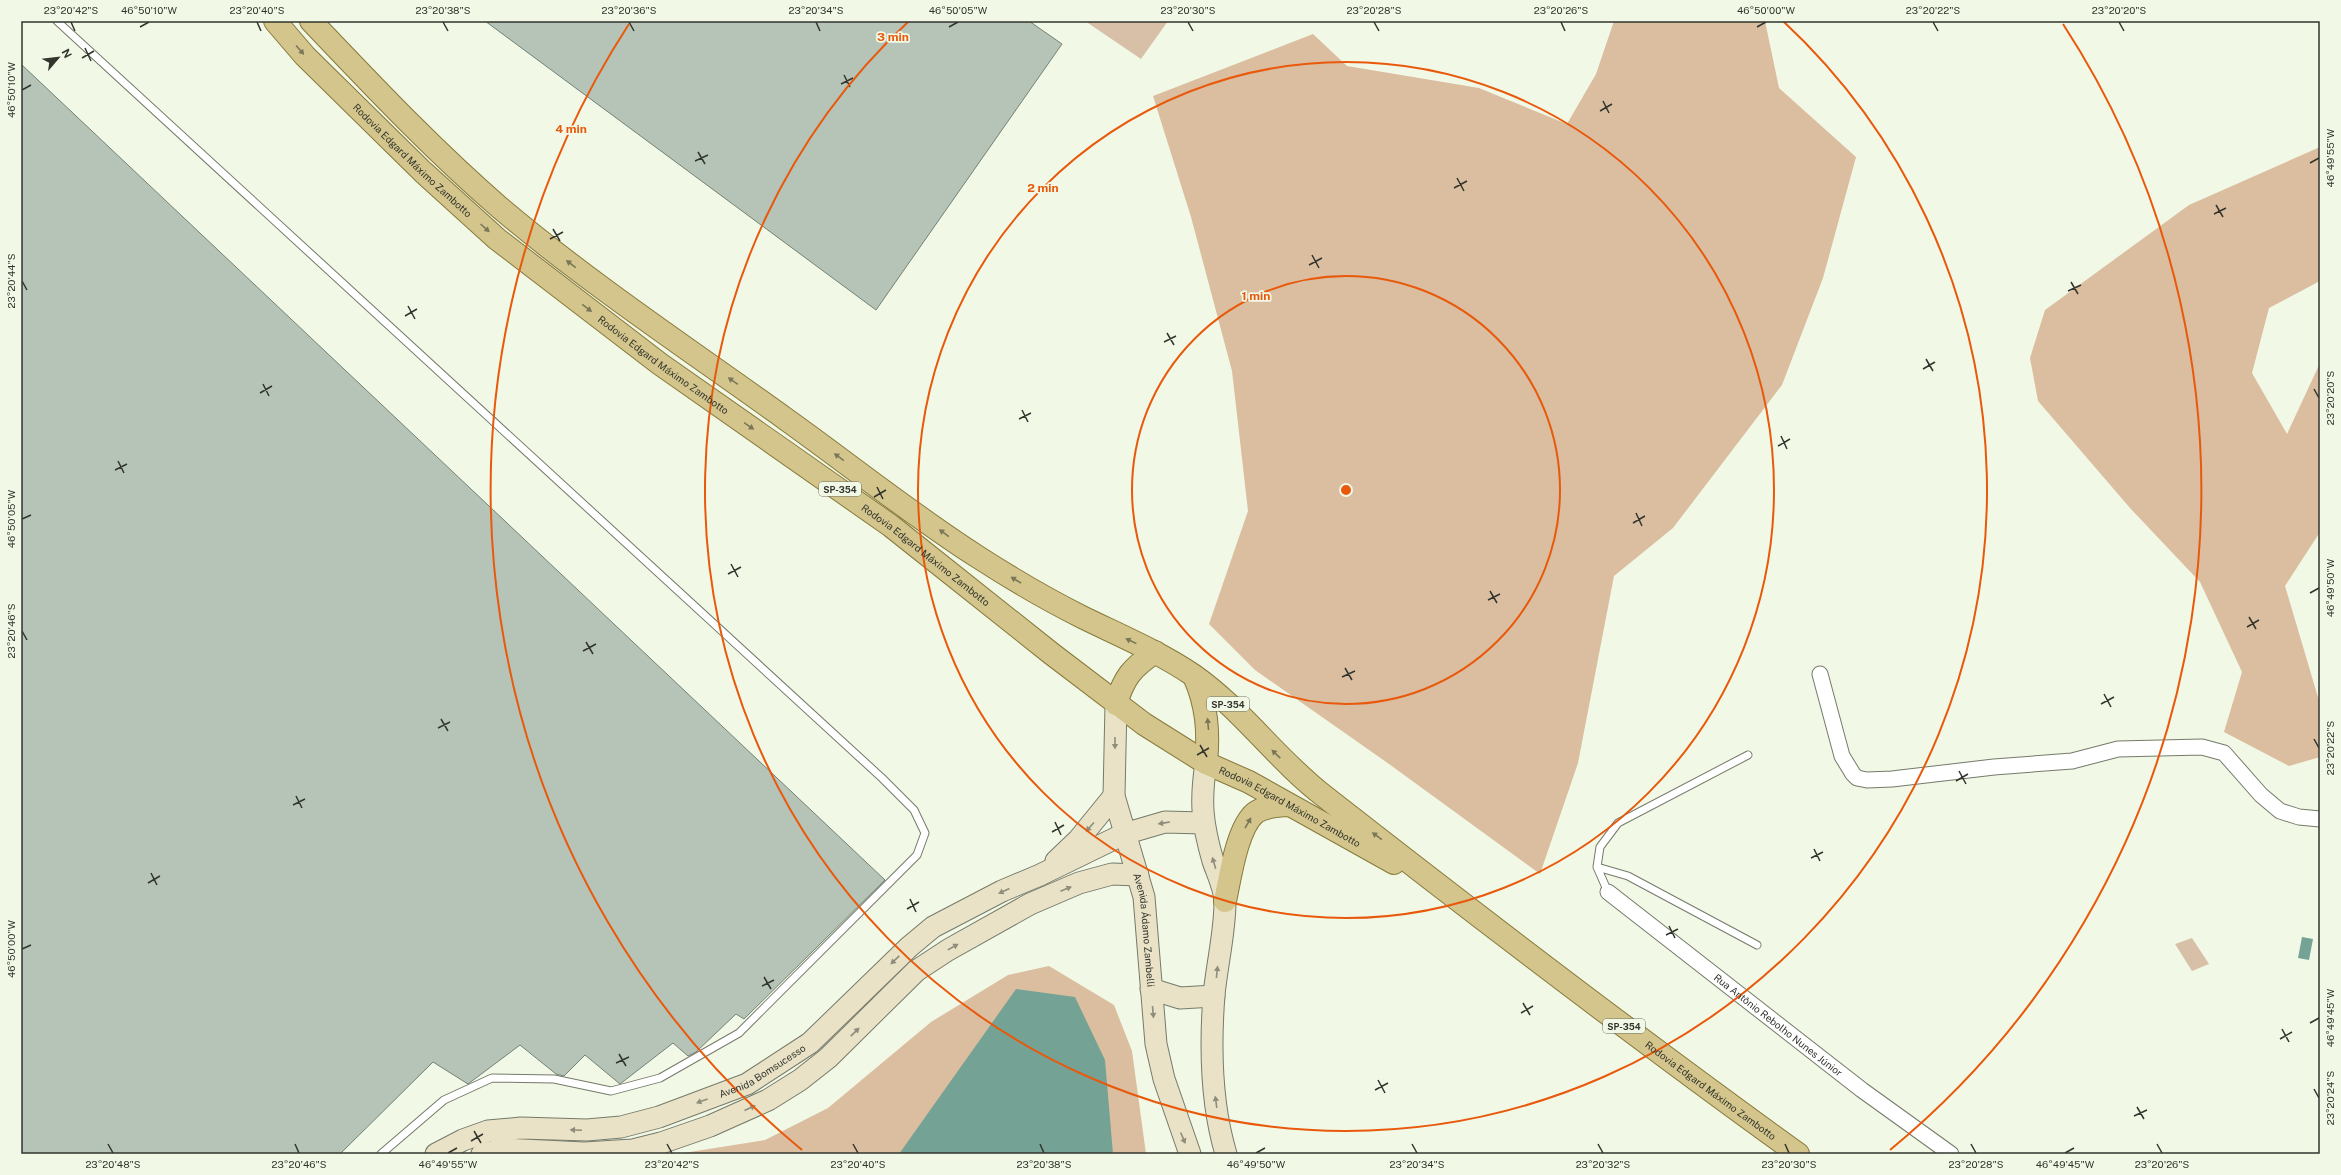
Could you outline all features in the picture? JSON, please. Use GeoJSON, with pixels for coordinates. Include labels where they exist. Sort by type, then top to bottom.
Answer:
{"type":"FeatureCollection","features":[{"type":"Feature","properties":{"kind":"main road","name":"Rodovia Edgard Máximo Zambotto"},"geometry":{"type":"LineString","coordinates":[[275,21],[305,56],[423,172],[497,239],[660,364],[892,526],[1116,704],[1170,741],[1206,763],[1249,782],[1451,895]]}},
{"type":"Feature","properties":{"kind":"main road","name":"Rodovia Edgard Máximo Zambotto"},"geometry":{"type":"LineString","coordinates":[[311,21],[404,118],[498,206],[645,320],[976,556],[1041,596],[1155,652],[1194,676],[1232,707],[1296,774],[1451,895],[1798,1154]]}},
{"type":"Feature","properties":{"kind":"main road"},"geometry":{"type":"LineString","coordinates":[[1116,704],[1121,689],[1130,671],[1155,652]]}},
{"type":"Feature","properties":{"kind":"main road"},"geometry":{"type":"LineString","coordinates":[[1194,676],[1202,694],[1207,713],[1208,738],[1206,763]]}},
{"type":"Feature","properties":{"kind":"main road"},"geometry":{"type":"LineString","coordinates":[[1225,901],[1237,850],[1248,820],[1255,813],[1267,808],[1288,805]]}},
{"type":"Feature","properties":{"kind":"street"},"geometry":{"type":"LineString","coordinates":[[1820,674],[1842,756],[1857,778],[1867,780],[1892,779],[1994,767],[2072,762],[2118,749],[2202,747],[2224,753],[2262,795],[2280,811],[2299,817],[2320,819]]}},
{"type":"Feature","properties":{"kind":"street","name":"Avenida Ádamo Zambelli"},"geometry":{"type":"LineString","coordinates":[[1116,704],[1114,796],[1124,834],[1144,897],[1148,926],[1151,989],[1156,1044],[1164,1079],[1190,1154]]}},
{"type":"Feature","properties":{"kind":"street"},"geometry":{"type":"LineString","coordinates":[[1206,763],[1202,790],[1203,823],[1225,901],[1214,996],[1212,1051],[1215,1096],[1221,1138],[1226,1154]]}},
{"type":"Feature","properties":{"kind":"street"},"geometry":{"type":"LineString","coordinates":[[1040,875],[1079,839],[1114,796]]}},
{"type":"Feature","properties":{"kind":"street","name":"Avenida Bomsucesso"},"geometry":{"type":"LineString","coordinates":[[436,1154],[463,1140],[488,1131],[521,1128],[587,1130],[621,1126],[659,1117],[747,1084],[810,1043],[909,947],[934,927],[996,895],[1124,834],[1165,822],[1203,823]]}},
{"type":"Feature","properties":{"kind":"street"},"geometry":{"type":"LineString","coordinates":[[482,1154],[504,1149],[584,1153],[633,1150],[661,1143],[710,1126],[768,1100],[828,1058],[916,971],[948,950],[1030,904],[1099,876],[1112,874],[1138,875]]}},
{"type":"Feature","properties":{"kind":"street","name":"Rua Antônio Rebolho Nunes Júnior"},"geometry":{"type":"LineString","coordinates":[[1608,892],[1862,1090],[1951,1154]]}},
{"type":"Feature","properties":{"kind":"street"},"geometry":{"type":"LineString","coordinates":[[1151,989],[1165,994],[1185,998],[1214,996]]}},
{"type":"Feature","properties":{"kind":"lane"},"geometry":{"type":"LineString","coordinates":[[57,21],[882,778],[914,810],[925,833],[917,856],[739,1033],[660,1078],[611,1091],[554,1079],[492,1078],[444,1100],[381,1154]]}},
{"type":"Feature","properties":{"kind":"lane"},"geometry":{"type":"LineString","coordinates":[[1608,892],[1596,867],[1600,847],[1618,823],[1748,755]]}},
{"type":"Feature","properties":{"kind":"lane"},"geometry":{"type":"LineString","coordinates":[[1596,867],[1628,876],[1757,945]]}},
{"type":"Feature","properties":{"kind":"shaded area"},"geometry":{"type":"Polygon","coordinates":[[[1085,21],[1168,21],[1141,59],[1085,21]]]}},
{"type":"Feature","properties":{"kind":"shaded area"},"geometry":{"type":"Polygon","coordinates":[[[1614,21],[1765,21],[1779,88],[1856,157],[1823,278],[1782,385],[1673,528],[1614,576],[1578,763],[1540,874],[1389,764],[1255,670],[1209,624],[1248,511],[1232,371],[1191,217],[1153,96],[1313,34],[1347,66],[1479,88],[1567,124],[1596,74],[1614,21]]]}},
{"type":"Feature","properties":{"kind":"shaded area"},"geometry":{"type":"Polygon","coordinates":[[[2320,147],[2320,281],[2269,308],[2252,373],[2287,434],[2320,363],[2320,532],[2285,586],[2320,704],[2320,757],[2289,766],[2224,732],[2242,672],[2200,582],[2130,508],[2038,401],[2030,358],[2045,310],[2189,205],[2320,147]]]}},
{"type":"Feature","properties":{"kind":"shaded area"},"geometry":{"type":"Polygon","coordinates":[[[2192,938],[2209,964],[2192,971],[2175,944],[2192,938]]]}},
{"type":"Feature","properties":{"kind":"shaded area"},"geometry":{"type":"Polygon","coordinates":[[[1049,966],[1114,1005],[1132,1051],[1146,1154],[677,1154],[765,1140],[828,1108],[931,1022],[1008,975],[1049,966]]]}},
{"type":"Feature","properties":{"kind":"water"},"geometry":{"type":"Polygon","coordinates":[[[2302,937],[2313,939],[2309,960],[2298,958],[2302,937]]]}},
{"type":"Feature","properties":{"kind":"water"},"geometry":{"type":"Polygon","coordinates":[[[1016,989],[1075,997],[1105,1060],[1113,1154],[899,1154],[1016,989]]]}},
{"type":"Feature","properties":{"kind":"building"},"geometry":{"type":"Polygon","coordinates":[[[485,21],[1029,21],[1062,44],[876,310],[485,21]]]}},
{"type":"Feature","properties":{"kind":"building"},"geometry":{"type":"Polygon","coordinates":[[[21,64],[885,880],[744,1019],[736,1014],[696,1052],[688,1056],[673,1043],[620,1084],[585,1055],[564,1076],[556,1074],[520,1045],[468,1084],[433,1062],[340,1154],[21,1154],[21,64]]]}}]}
